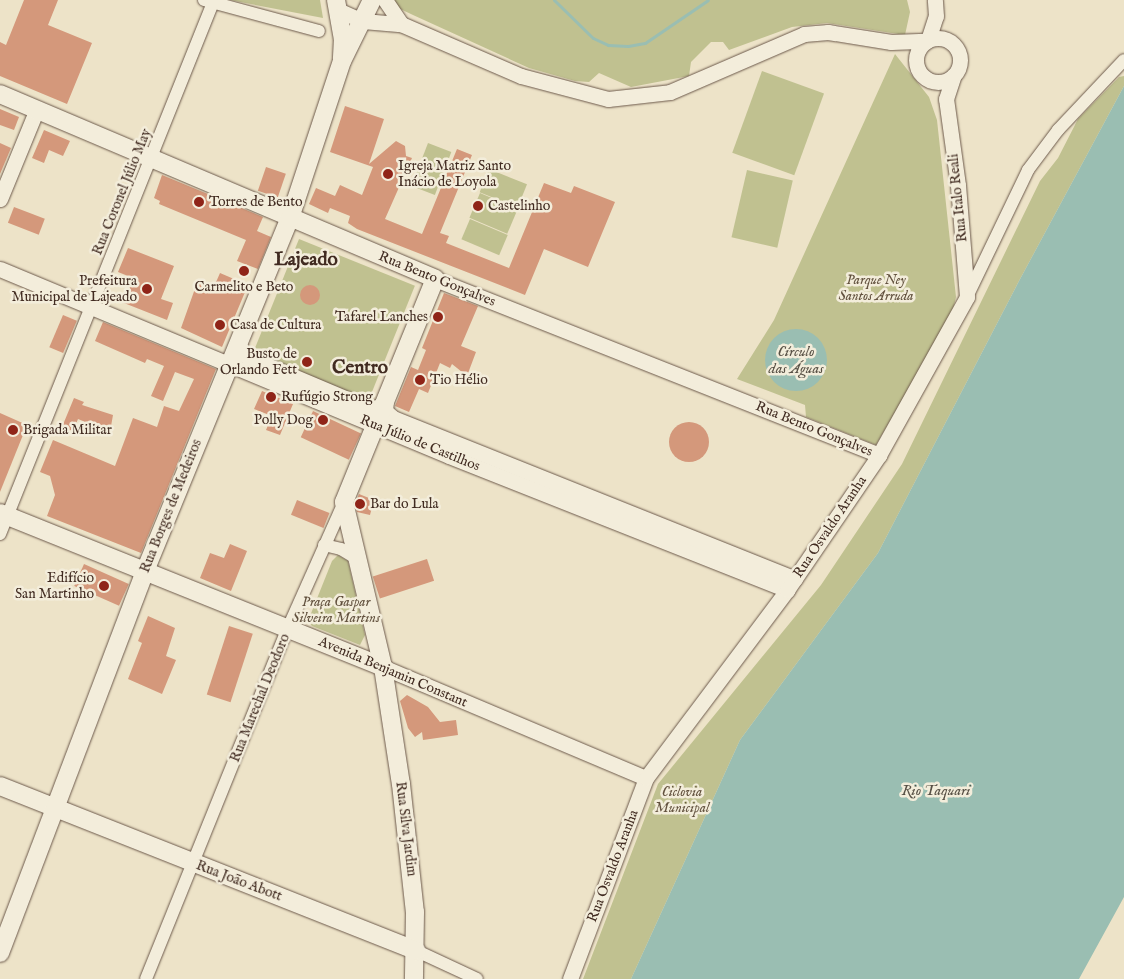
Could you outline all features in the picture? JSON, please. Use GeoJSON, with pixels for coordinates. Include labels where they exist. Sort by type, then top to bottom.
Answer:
{"type":"FeatureCollection","features":[{"type":"Feature","properties":{"kind":"main road"},"geometry":{"type":"LineString","coordinates":[[337,5],[354,28],[372,0]]}},
{"type":"Feature","properties":{"kind":"main road","name":"Rua Borges de Medeiros"},"geometry":{"type":"LineString","coordinates":[[0,953],[145,571],[228,364],[290,218],[354,28]]}},
{"type":"Feature","properties":{"kind":"main road","name":"Rua Bento Gonçalves"},"geometry":{"type":"LineString","coordinates":[[0,94],[435,280]]}},
{"type":"Feature","properties":{"kind":"main road","name":"Rua Marechal Deodoro"},"geometry":{"type":"LineString","coordinates":[[344,502],[374,424],[386,400],[435,280]]}},
{"type":"Feature","properties":{"kind":"main road","name":"Rua Silva Jardim"},"geometry":{"type":"LineString","coordinates":[[344,502],[356,558],[376,634],[379,669],[413,878],[417,951],[414,979]]}},
{"type":"Feature","properties":{"kind":"main road","name":"Avenida Benjamin Constant"},"geometry":{"type":"LineString","coordinates":[[4,515],[288,628],[379,669]]}},
{"type":"Feature","properties":{"kind":"main road","name":"Rua João Abott"},"geometry":{"type":"LineString","coordinates":[[0,786],[193,864],[417,951]]}},
{"type":"Feature","properties":{"kind":"street"},"geometry":{"type":"LineString","coordinates":[[385,0],[401,24]]}},
{"type":"Feature","properties":{"kind":"street"},"geometry":{"type":"LineString","coordinates":[[922,75],[916,54],[927,40],[936,16],[935,0]]}},
{"type":"Feature","properties":{"kind":"street"},"geometry":{"type":"LineString","coordinates":[[210,1],[319,31]]}},
{"type":"Feature","properties":{"kind":"street","name":"Rua Coronel Júlio May"},"geometry":{"type":"LineString","coordinates":[[0,534],[4,515],[92,308],[152,158],[210,1]]}},
{"type":"Feature","properties":{"kind":"street"},"geometry":{"type":"LineString","coordinates":[[922,75],[941,82],[954,75],[960,58],[936,16]]}},
{"type":"Feature","properties":{"kind":"street"},"geometry":{"type":"LineString","coordinates":[[354,28],[401,24],[521,76],[608,99],[670,92],[804,34],[828,32],[892,42],[944,38],[950,42]]}},
{"type":"Feature","properties":{"kind":"street"},"geometry":{"type":"LineString","coordinates":[[892,42],[907,55],[922,75],[946,99]]}},
{"type":"Feature","properties":{"kind":"street","name":"Rua Osvaldo Aranha"},"geometry":{"type":"LineString","coordinates":[[570,979],[646,778],[791,584],[879,455],[968,297],[1028,170],[1058,130],[1124,60]]}},
{"type":"Feature","properties":{"kind":"street","name":"Rua Italo Reali"},"geometry":{"type":"LineString","coordinates":[[954,75],[946,99],[958,185],[968,297]]}},
{"type":"Feature","properties":{"kind":"street"},"geometry":{"type":"LineString","coordinates":[[0,199],[37,110]]}},
{"type":"Feature","properties":{"kind":"street","name":"Rua Júlio de Castilhos"},"geometry":{"type":"LineString","coordinates":[[0,269],[374,424],[452,449],[791,584]]}},
{"type":"Feature","properties":{"kind":"street","name":"Rua Bento Gonçalves"},"geometry":{"type":"LineString","coordinates":[[435,280],[879,455]]}},
{"type":"Feature","properties":{"kind":"street","name":"Rua Júlio de Castilhos"},"geometry":{"type":"LineString","coordinates":[[238,342],[243,354],[250,358],[366,407],[377,408],[386,400]]}},
{"type":"Feature","properties":{"kind":"street","name":"Rua Júlio de Castilhos"},"geometry":{"type":"LineString","coordinates":[[386,400],[388,415],[452,449]]}},
{"type":"Feature","properties":{"kind":"street","name":"Rua Marechal Deodoro"},"geometry":{"type":"LineString","coordinates":[[146,979],[288,628],[344,502]]}},
{"type":"Feature","properties":{"kind":"street"},"geometry":{"type":"LineString","coordinates":[[324,545],[341,549],[356,558]]}},
{"type":"Feature","properties":{"kind":"street","name":"Avenida Benjamin Constant"},"geometry":{"type":"LineString","coordinates":[[379,669],[646,778]]}},
{"type":"Feature","properties":{"kind":"street","name":"Rua João Abott"},"geometry":{"type":"LineString","coordinates":[[417,951],[477,979]]}},
{"type":"Feature","properties":{"kind":"green space"},"geometry":{"type":"Polygon","coordinates":[[[230,0],[320,0],[323,18],[230,0]]]}},
{"type":"Feature","properties":{"kind":"green space"},"geometry":{"type":"Polygon","coordinates":[[[393,0],[907,0],[910,12],[905,35],[827,23],[792,27],[729,50],[723,42],[711,42],[691,62],[689,76],[631,87],[599,73],[589,82],[575,81],[529,68],[394,6],[393,0]]]}},
{"type":"Feature","properties":{"kind":"green space","name":"Parque Ney Santos Arruda"},"geometry":{"type":"Polygon","coordinates":[[[895,54],[929,97],[937,120],[956,297],[952,314],[876,445],[806,417],[805,405],[737,379],[774,320],[895,54]]]}},
{"type":"Feature","properties":{"kind":"green space"},"geometry":{"type":"Polygon","coordinates":[[[762,71],[824,94],[794,175],[732,153],[762,71]]]}},
{"type":"Feature","properties":{"kind":"green space","name":"Ciclovia Municipal"},"geometry":{"type":"Polygon","coordinates":[[[1124,76],[1124,86],[1019,281],[878,553],[740,740],[631,979],[583,979],[658,784],[821,585],[902,464],[1040,181],[1058,158],[1078,119],[1119,77],[1124,76]]]}},
{"type":"Feature","properties":{"kind":"green space"},"geometry":{"type":"Polygon","coordinates":[[[428,143],[451,152],[435,195],[412,186],[428,143]]]}},
{"type":"Feature","properties":{"kind":"green space"},"geometry":{"type":"Polygon","coordinates":[[[489,169],[527,184],[518,208],[480,192],[489,169]]]}},
{"type":"Feature","properties":{"kind":"green space"},"geometry":{"type":"Polygon","coordinates":[[[747,170],[793,181],[777,248],[731,237],[747,170]]]}},
{"type":"Feature","properties":{"kind":"green space"},"geometry":{"type":"Polygon","coordinates":[[[480,193],[518,209],[507,234],[469,218],[480,193]]]}},
{"type":"Feature","properties":{"kind":"green space"},"geometry":{"type":"Polygon","coordinates":[[[470,219],[508,235],[499,255],[461,239],[470,219]]]}},
{"type":"Feature","properties":{"kind":"green space"},"geometry":{"type":"Polygon","coordinates":[[[299,239],[415,286],[369,400],[253,353],[299,239]]]}},
{"type":"Feature","properties":{"kind":"green space","name":"Praça Gaspar Silveira Martins"},"geometry":{"type":"Polygon","coordinates":[[[338,555],[348,561],[365,635],[360,645],[312,626],[308,621],[332,561],[338,555]]]}},
{"type":"Feature","properties":{"kind":"water","name":"Rio Taquari"},"geometry":{"type":"Polygon","coordinates":[[[1124,86],[1124,897],[1079,979],[631,979],[740,740],[878,553],[1019,281],[1124,86]]]}},
{"type":"Feature","properties":{"kind":"water","name":"Círculo das Águas"},"geometry":{"type":"Polygon","coordinates":[[[796,329],[808,332],[818,338],[824,348],[827,360],[824,372],[818,382],[808,388],[796,391],[784,388],[774,382],[768,372],[765,360],[768,348],[774,338],[784,332],[796,329]]]}},
{"type":"Feature","properties":{"kind":"building"},"geometry":{"type":"Polygon","coordinates":[[[24,0],[58,0],[48,25],[92,43],[67,104],[0,76],[0,42],[6,45],[24,0]]]}},
{"type":"Feature","properties":{"kind":"building"},"geometry":{"type":"Polygon","coordinates":[[[345,106],[384,119],[369,164],[396,141],[405,146],[406,156],[412,158],[385,219],[422,234],[457,149],[472,155],[440,233],[449,236],[446,243],[509,268],[544,183],[571,193],[574,186],[615,202],[588,267],[544,249],[525,295],[357,229],[348,223],[350,216],[330,208],[328,213],[309,204],[316,188],[335,196],[340,185],[362,195],[373,167],[330,152],[345,106]]]}},
{"type":"Feature","properties":{"kind":"building"},"geometry":{"type":"Polygon","coordinates":[[[0,109],[19,117],[14,130],[0,125],[0,109]]]}},
{"type":"Feature","properties":{"kind":"building"},"geometry":{"type":"Polygon","coordinates":[[[44,130],[70,141],[63,156],[49,150],[44,163],[32,158],[44,130]]]}},
{"type":"Feature","properties":{"kind":"building"},"geometry":{"type":"Polygon","coordinates":[[[0,143],[11,148],[0,174],[0,143]]]}},
{"type":"Feature","properties":{"kind":"building"},"geometry":{"type":"Polygon","coordinates":[[[266,167],[286,174],[278,197],[258,191],[266,167]]]}},
{"type":"Feature","properties":{"kind":"building"},"geometry":{"type":"Polygon","coordinates":[[[162,175],[263,217],[257,231],[271,237],[258,269],[237,261],[246,240],[159,204],[160,201],[154,198],[162,175]]]}},
{"type":"Feature","properties":{"kind":"building"},"geometry":{"type":"Polygon","coordinates":[[[14,207],[45,219],[39,235],[8,223],[14,207]]]}},
{"type":"Feature","properties":{"kind":"building","name":"Prefeitura Municipal de Lajeado"},"geometry":{"type":"Polygon","coordinates":[[[128,248],[174,266],[161,299],[173,303],[167,320],[124,303],[133,278],[118,272],[128,248]]]}},
{"type":"Feature","properties":{"kind":"building"},"geometry":{"type":"Polygon","coordinates":[[[220,273],[248,285],[222,347],[181,328],[197,283],[213,289],[220,273]]]}},
{"type":"Feature","properties":{"kind":"building"},"geometry":{"type":"Polygon","coordinates":[[[310,285],[317,288],[320,295],[317,302],[310,305],[303,302],[300,295],[303,288],[310,285]]]}},
{"type":"Feature","properties":{"kind":"building"},"geometry":{"type":"Polygon","coordinates":[[[444,293],[478,306],[461,346],[476,352],[467,376],[452,364],[450,368],[440,363],[428,393],[419,389],[409,412],[395,406],[411,367],[418,370],[426,350],[422,348],[444,293]]]}},
{"type":"Feature","properties":{"kind":"building"},"geometry":{"type":"Polygon","coordinates":[[[63,315],[77,321],[63,353],[49,347],[63,315]]]}},
{"type":"Feature","properties":{"kind":"building"},"geometry":{"type":"Polygon","coordinates":[[[103,322],[216,369],[141,553],[47,516],[55,495],[50,476],[40,472],[53,440],[115,466],[133,418],[157,427],[164,406],[179,411],[194,379],[175,372],[163,401],[151,396],[164,366],[147,359],[145,363],[95,341],[103,322]]]}},
{"type":"Feature","properties":{"kind":"building"},"geometry":{"type":"Polygon","coordinates":[[[262,391],[293,404],[280,435],[266,430],[272,416],[254,409],[262,391]]]}},
{"type":"Feature","properties":{"kind":"building"},"geometry":{"type":"Polygon","coordinates":[[[74,398],[84,402],[82,405],[113,415],[110,432],[78,419],[73,431],[62,427],[74,398]]]}},
{"type":"Feature","properties":{"kind":"building"},"geometry":{"type":"Polygon","coordinates":[[[313,411],[361,433],[349,460],[301,437],[313,411]]]}},
{"type":"Feature","properties":{"kind":"building"},"geometry":{"type":"Polygon","coordinates":[[[0,413],[27,425],[0,492],[0,413]]]}},
{"type":"Feature","properties":{"kind":"building"},"geometry":{"type":"Polygon","coordinates":[[[689,422],[703,428],[709,442],[703,456],[689,462],[675,456],[669,442],[675,428],[689,422]]]}},
{"type":"Feature","properties":{"kind":"building"},"geometry":{"type":"Polygon","coordinates":[[[359,494],[374,500],[370,515],[357,512],[355,504],[359,494]]]}},
{"type":"Feature","properties":{"kind":"building"},"geometry":{"type":"Polygon","coordinates":[[[297,500],[329,513],[323,528],[291,515],[297,500]]]}},
{"type":"Feature","properties":{"kind":"building"},"geometry":{"type":"Polygon","coordinates":[[[230,544],[247,551],[231,591],[200,578],[210,553],[224,558],[230,544]]]}},
{"type":"Feature","properties":{"kind":"building"},"geometry":{"type":"Polygon","coordinates":[[[427,559],[434,581],[380,598],[373,577],[427,559]]]}},
{"type":"Feature","properties":{"kind":"building","name":"Edifício San Martinho"},"geometry":{"type":"Polygon","coordinates":[[[84,564],[129,584],[119,606],[74,586],[84,564]]]}},
{"type":"Feature","properties":{"kind":"building"},"geometry":{"type":"Polygon","coordinates":[[[148,616],[175,628],[166,656],[176,660],[162,694],[128,679],[142,643],[138,641],[148,616]]]}},
{"type":"Feature","properties":{"kind":"building"},"geometry":{"type":"Polygon","coordinates":[[[229,626],[253,634],[231,702],[207,694],[229,626]]]}},
{"type":"Feature","properties":{"kind":"building"},"geometry":{"type":"Polygon","coordinates":[[[407,695],[428,707],[440,722],[456,720],[458,735],[423,740],[422,732],[415,737],[408,728],[400,701],[407,695]]]}},
{"type":"Feature","properties":{"kind":"waterway"},"geometry":{"type":"LineString","coordinates":[[554,0],[593,38],[608,45],[628,46],[645,43],[708,0]]}},
{"type":"Feature","properties":{"kind":"place","name":"Igreja Matriz Santo Inácio de Loyola"},"geometry":{"type":"Point","coordinates":[388,174]}},
{"type":"Feature","properties":{"kind":"place","name":"Torres de Bento"},"geometry":{"type":"Point","coordinates":[199,202]}},
{"type":"Feature","properties":{"kind":"place","name":"Castelinho"},"geometry":{"type":"Point","coordinates":[478,206]}},
{"type":"Feature","properties":{"kind":"place","name":"Carmelito e Beto"},"geometry":{"type":"Point","coordinates":[244,271]}},
{"type":"Feature","properties":{"kind":"place","name":"Prefeitura Municipal de Lajeado"},"geometry":{"type":"Point","coordinates":[147,289]}},
{"type":"Feature","properties":{"kind":"place","name":"Tafarel Lanches"},"geometry":{"type":"Point","coordinates":[438,317]}},
{"type":"Feature","properties":{"kind":"place","name":"Casa de Cultura"},"geometry":{"type":"Point","coordinates":[220,325]}},
{"type":"Feature","properties":{"kind":"place","name":"Busto de Orlando Fett"},"geometry":{"type":"Point","coordinates":[307,362]}},
{"type":"Feature","properties":{"kind":"place","name":"Tio Hélio"},"geometry":{"type":"Point","coordinates":[420,380]}},
{"type":"Feature","properties":{"kind":"place","name":"Rufúgio Strong"},"geometry":{"type":"Point","coordinates":[271,397]}},
{"type":"Feature","properties":{"kind":"place","name":"Polly Dog"},"geometry":{"type":"Point","coordinates":[323,420]}},
{"type":"Feature","properties":{"kind":"place","name":"Brigada Militar"},"geometry":{"type":"Point","coordinates":[13,430]}},
{"type":"Feature","properties":{"kind":"place","name":"Bar do Lula"},"geometry":{"type":"Point","coordinates":[360,504]}},
{"type":"Feature","properties":{"kind":"place","name":"Edifício San Martinho"},"geometry":{"type":"Point","coordinates":[104,586]}},
{"type":"Feature","properties":{"kind":"district","name":"Lajeado"},"geometry":{"type":"Point","coordinates":[306,261]}},
{"type":"Feature","properties":{"kind":"district","name":"Centro"},"geometry":{"type":"Point","coordinates":[360,369]}}]}
